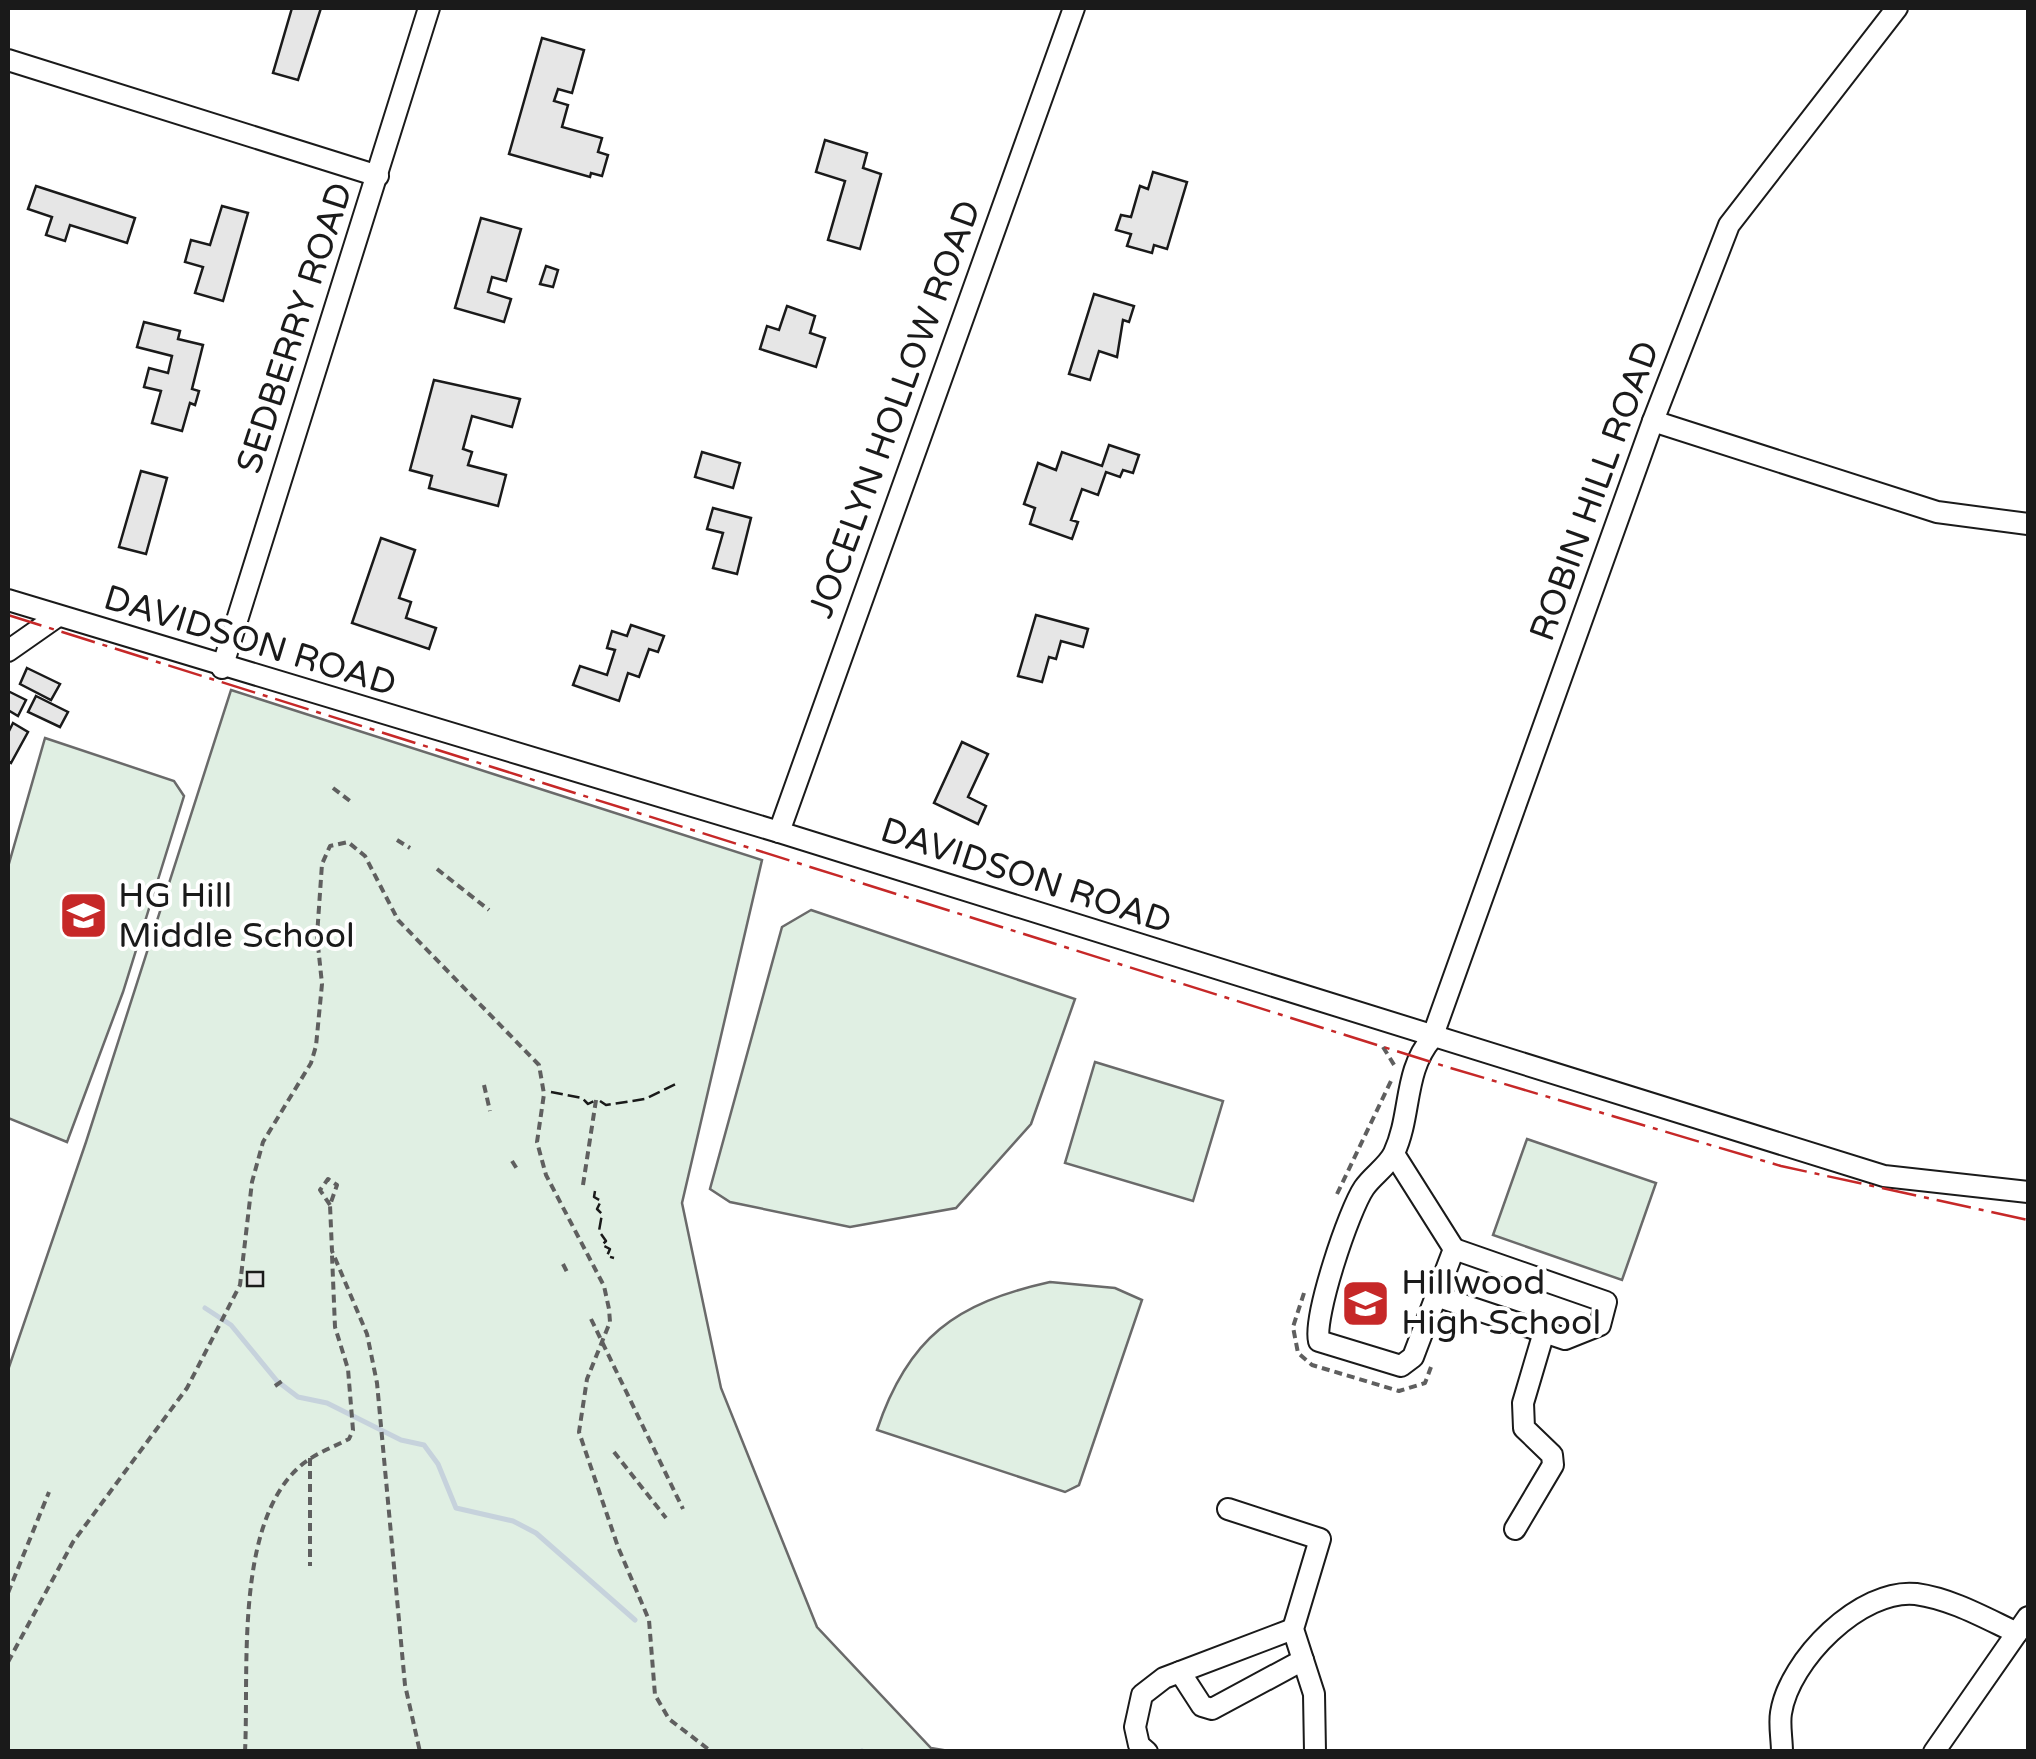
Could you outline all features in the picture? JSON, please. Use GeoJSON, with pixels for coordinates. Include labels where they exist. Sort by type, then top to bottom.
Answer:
{"type":"FeatureCollection","features":[{"type":"Feature","properties":{"kind":"street","name":"SEDBERRY ROAD"},"geometry":{"type":"LineString","coordinates":[[222,668],[429,8]]}},
{"type":"Feature","properties":{"kind":"street","name":"JOCELYN HOLLOW ROAD"},"geometry":{"type":"LineString","coordinates":[[780,832],[1074,8]]}},
{"type":"Feature","properties":{"kind":"street","name":"ROBIN HILL ROAD"},"geometry":{"type":"LineString","coordinates":[[1394,1154],[1416,1057],[1432,1038],[1653,422],[1730,225],[1897,8]]}},
{"type":"Feature","properties":{"kind":"street"},"geometry":{"type":"LineString","coordinates":[[8,60],[378,176]]}},
{"type":"Feature","properties":{"kind":"street"},"geometry":{"type":"LineString","coordinates":[[1653,422],[1937,512],[2028,524]]}},
{"type":"Feature","properties":{"kind":"street","name":"DAVIDSON ROAD"},"geometry":{"type":"LineString","coordinates":[[8,600],[222,668],[780,832],[1884,1176],[2028,1192]]}},
{"type":"Feature","properties":{"kind":"street"},"geometry":{"type":"LineString","coordinates":[[8,651],[58,616]]}},
{"type":"Feature","properties":{"kind":"street"},"geometry":{"type":"LineString","coordinates":[[1436,1296],[1566,1339],[1600,1325],[1606,1302],[1454,1249],[1394,1154],[1362,1190],[1328,1282],[1316,1328],[1318,1341],[1401,1366],[1413,1358],[1436,1296],[1454,1249]]}},
{"type":"Feature","properties":{"kind":"street"},"geometry":{"type":"LineString","coordinates":[[1515,1529],[1553,1465],[1552,1455],[1524,1428],[1522,1403],[1544,1332]]}},
{"type":"Feature","properties":{"kind":"street"},"geometry":{"type":"LineString","coordinates":[[1228,1510],[1320,1540],[1293,1629],[1314,1694],[1316,1752]]}},
{"type":"Feature","properties":{"kind":"street"},"geometry":{"type":"LineString","coordinates":[[1782,1752],[1781,1711],[1804,1661],[1818,1642],[1880,1598],[1913,1594],[2023,1625],[1934,1752]]}},
{"type":"Feature","properties":{"kind":"street"},"geometry":{"type":"LineString","coordinates":[[1147,1752],[1140,1745],[1135,1727],[1136,1708],[1142,1696],[1180,1672],[1293,1629]]}},
{"type":"Feature","properties":{"kind":"street"},"geometry":{"type":"LineString","coordinates":[[1180,1672],[1202,1706],[1212,1709],[1303,1660]]}},
{"type":"Feature","properties":{"kind":"path"},"geometry":{"type":"LineString","coordinates":[[333,788],[350,802]]}},
{"type":"Feature","properties":{"kind":"path"},"geometry":{"type":"LineString","coordinates":[[396,840],[410,848]]}},
{"type":"Feature","properties":{"kind":"path"},"geometry":{"type":"LineString","coordinates":[[8,1662],[72,1542],[187,1388],[233,1302],[240,1285],[252,1182],[264,1142],[311,1063],[316,1046],[322,984],[317,936],[322,864],[334,843],[348,842],[365,856],[398,920],[540,1065],[544,1094],[537,1142],[563,1215],[604,1286],[610,1322],[586,1379],[579,1432],[618,1547],[649,1620],[655,1695],[669,1719],[712,1752]]}},
{"type":"Feature","properties":{"kind":"path"},"geometry":{"type":"LineString","coordinates":[[437,869],[489,910]]}},
{"type":"Feature","properties":{"kind":"path"},"geometry":{"type":"LineString","coordinates":[[1334,1201],[1397,1066],[1383,1047]]}},
{"type":"Feature","properties":{"kind":"path"},"geometry":{"type":"LineString","coordinates":[[484,1085],[490,1111]]}},
{"type":"Feature","properties":{"kind":"path"},"geometry":{"type":"LineString","coordinates":[[583,1185],[596,1100]]}},
{"type":"Feature","properties":{"kind":"path"},"geometry":{"type":"LineString","coordinates":[[512,1160],[518,1169]]}},
{"type":"Feature","properties":{"kind":"path"},"geometry":{"type":"LineString","coordinates":[[245,1752],[250,1610],[260,1534],[278,1492],[310,1458],[349,1439],[355,1419],[348,1369],[335,1328],[330,1205],[337,1186],[328,1178],[320,1190],[330,1205]]}},
{"type":"Feature","properties":{"kind":"path"},"geometry":{"type":"LineString","coordinates":[[332,1251],[367,1334],[377,1383],[405,1685],[420,1752]]}},
{"type":"Feature","properties":{"kind":"path"},"geometry":{"type":"LineString","coordinates":[[564,1264],[567,1272]]}},
{"type":"Feature","properties":{"kind":"path"},"geometry":{"type":"LineString","coordinates":[[1308,1279],[1293,1327],[1298,1352],[1312,1366],[1399,1391],[1424,1384],[1431,1366]]}},
{"type":"Feature","properties":{"kind":"path"},"geometry":{"type":"LineString","coordinates":[[591,1320],[683,1509]]}},
{"type":"Feature","properties":{"kind":"path"},"geometry":{"type":"LineString","coordinates":[[275,1386],[285,1379]]}},
{"type":"Feature","properties":{"kind":"path"},"geometry":{"type":"LineString","coordinates":[[614,1452],[666,1518]]}},
{"type":"Feature","properties":{"kind":"path"},"geometry":{"type":"LineString","coordinates":[[310,1458],[310,1566]]}},
{"type":"Feature","properties":{"kind":"path"},"geometry":{"type":"LineString","coordinates":[[8,1593],[49,1492]]}},
{"type":"Feature","properties":{"kind":"green space"},"geometry":{"type":"Polygon","coordinates":[[[231,690],[762,860],[682,1203],[721,1388],[817,1627],[931,1748],[949,1751],[8,1752],[8,1370],[86,1142],[231,690]]]}},
{"type":"Feature","properties":{"kind":"green space"},"geometry":{"type":"Polygon","coordinates":[[[45,738],[174,781],[184,796],[123,992],[67,1142],[8,1118],[8,867],[45,738]]]}},
{"type":"Feature","properties":{"kind":"green space"},"geometry":{"type":"Polygon","coordinates":[[[811,910],[1075,999],[1031,1124],[956,1208],[850,1227],[730,1202],[710,1189],[782,927],[811,910]]]}},
{"type":"Feature","properties":{"kind":"green space"},"geometry":{"type":"Polygon","coordinates":[[[1095,1062],[1223,1101],[1193,1201],[1065,1163],[1095,1062]]]}},
{"type":"Feature","properties":{"kind":"green space"},"geometry":{"type":"Polygon","coordinates":[[[1527,1139],[1656,1183],[1622,1280],[1493,1235],[1527,1139]]]}},
{"type":"Feature","properties":{"kind":"green space"},"geometry":{"type":"Polygon","coordinates":[[[1050,1282],[1115,1288],[1142,1300],[1079,1485],[1065,1492],[877,1430],[904,1371],[940,1329],[988,1301],[1050,1282]]]}},
{"type":"Feature","properties":{"kind":"building"},"geometry":{"type":"Polygon","coordinates":[[[292,8],[321,8],[298,80],[273,73],[292,8]]]}},
{"type":"Feature","properties":{"kind":"building"},"geometry":{"type":"Polygon","coordinates":[[[542,38],[584,50],[572,93],[558,89],[554,101],[568,105],[562,127],[602,138],[598,152],[608,155],[602,176],[591,173],[590,177],[509,154],[542,38]]]}},
{"type":"Feature","properties":{"kind":"building"},"geometry":{"type":"Polygon","coordinates":[[[825,140],[867,153],[863,168],[881,174],[860,249],[828,240],[845,181],[816,172],[825,140]]]}},
{"type":"Feature","properties":{"kind":"building"},"geometry":{"type":"Polygon","coordinates":[[[1153,172],[1187,182],[1167,249],[1154,245],[1152,253],[1127,246],[1131,234],[1116,230],[1121,215],[1131,217],[1140,186],[1148,189],[1153,172]]]}},
{"type":"Feature","properties":{"kind":"building"},"geometry":{"type":"Polygon","coordinates":[[[36,186],[135,218],[127,243],[70,225],[65,241],[46,235],[52,217],[28,209],[36,186]]]}},
{"type":"Feature","properties":{"kind":"building"},"geometry":{"type":"Polygon","coordinates":[[[222,206],[248,213],[223,301],[195,293],[203,267],[185,262],[191,240],[210,245],[222,206]]]}},
{"type":"Feature","properties":{"kind":"building"},"geometry":{"type":"Polygon","coordinates":[[[481,218],[521,229],[506,281],[492,277],[488,292],[511,299],[504,322],[455,308],[481,218]]]}},
{"type":"Feature","properties":{"kind":"building"},"geometry":{"type":"Polygon","coordinates":[[[546,266],[558,270],[553,287],[540,284],[546,266]]]}},
{"type":"Feature","properties":{"kind":"building"},"geometry":{"type":"Polygon","coordinates":[[[1094,294],[1134,306],[1129,322],[1123,320],[1117,357],[1099,351],[1090,380],[1069,374],[1094,294]]]}},
{"type":"Feature","properties":{"kind":"building"},"geometry":{"type":"Polygon","coordinates":[[[787,306],[815,316],[810,333],[825,338],[816,367],[760,349],[767,326],[779,330],[787,306]]]}},
{"type":"Feature","properties":{"kind":"building"},"geometry":{"type":"Polygon","coordinates":[[[144,322],[180,331],[178,339],[203,345],[192,389],[199,391],[195,405],[190,403],[182,431],[152,423],[161,391],[144,387],[149,368],[168,373],[172,356],[137,347],[144,322]]]}},
{"type":"Feature","properties":{"kind":"building"},"geometry":{"type":"Polygon","coordinates":[[[434,380],[520,399],[512,427],[472,416],[463,449],[472,452],[468,465],[506,475],[498,506],[429,488],[432,476],[410,470],[434,380]]]}},
{"type":"Feature","properties":{"kind":"building"},"geometry":{"type":"Polygon","coordinates":[[[1109,445],[1139,455],[1133,473],[1123,470],[1120,477],[1106,472],[1098,495],[1082,489],[1071,520],[1078,522],[1072,539],[1030,524],[1035,508],[1024,504],[1038,463],[1056,470],[1062,452],[1102,466],[1109,445]]]}},
{"type":"Feature","properties":{"kind":"building"},"geometry":{"type":"Polygon","coordinates":[[[702,452],[740,463],[733,488],[695,477],[702,452]]]}},
{"type":"Feature","properties":{"kind":"building"},"geometry":{"type":"Polygon","coordinates":[[[141,471],[167,478],[146,554],[119,547],[141,471]]]}},
{"type":"Feature","properties":{"kind":"building"},"geometry":{"type":"Polygon","coordinates":[[[713,508],[751,518],[737,574],[713,568],[723,533],[707,529],[713,508]]]}},
{"type":"Feature","properties":{"kind":"building"},"geometry":{"type":"Polygon","coordinates":[[[381,538],[415,550],[399,598],[411,602],[406,618],[436,628],[429,649],[352,623],[381,538]]]}},
{"type":"Feature","properties":{"kind":"building"},"geometry":{"type":"Polygon","coordinates":[[[1036,615],[1088,629],[1083,647],[1061,641],[1056,659],[1049,657],[1042,682],[1018,676],[1036,615]]]}},
{"type":"Feature","properties":{"kind":"building"},"geometry":{"type":"Polygon","coordinates":[[[631,625],[664,636],[658,652],[649,649],[639,677],[628,673],[619,701],[573,685],[580,666],[607,675],[615,650],[607,648],[612,631],[627,636],[631,625]]]}},
{"type":"Feature","properties":{"kind":"building"},"geometry":{"type":"Polygon","coordinates":[[[27,668],[60,684],[51,700],[20,684],[27,668]]]}},
{"type":"Feature","properties":{"kind":"building"},"geometry":{"type":"Polygon","coordinates":[[[8,691],[26,700],[18,716],[8,710],[8,691]]]}},
{"type":"Feature","properties":{"kind":"building"},"geometry":{"type":"Polygon","coordinates":[[[36,696],[68,712],[60,727],[28,712],[36,696]]]}},
{"type":"Feature","properties":{"kind":"building"},"geometry":{"type":"Polygon","coordinates":[[[13,723],[28,732],[11,763],[8,733],[13,723]]]}},
{"type":"Feature","properties":{"kind":"building"},"geometry":{"type":"Polygon","coordinates":[[[962,742],[988,754],[968,797],[986,806],[978,824],[934,803],[962,742]]]}},
{"type":"Feature","properties":{"kind":"building"},"geometry":{"type":"Polygon","coordinates":[[[247,1272],[263,1272],[263,1286],[247,1286],[247,1272]]]}},
{"type":"Feature","properties":{"kind":"waterway"},"geometry":{"type":"LineString","coordinates":[[205,1308],[231,1325],[277,1381],[298,1397],[327,1403],[401,1440],[424,1445],[438,1464],[456,1508],[513,1521],[536,1533],[635,1620]]}},
{"type":"Feature","properties":{"kind":"fence"},"geometry":{"type":"LineString","coordinates":[[600,1101],[606,1105],[645,1099],[678,1083]]}},
{"type":"Feature","properties":{"kind":"fence"},"geometry":{"type":"LineString","coordinates":[[551,1092],[582,1098],[588,1104],[596,1100]]}},
{"type":"Feature","properties":{"kind":"fence"},"geometry":{"type":"LineString","coordinates":[[595,1191],[594,1197],[601,1201],[597,1209],[602,1214],[599,1231],[606,1241],[602,1245],[610,1249],[607,1256],[614,1258]]}},
{"type":"Feature","properties":{"kind":"power"},"geometry":{"type":"LineString","coordinates":[[8,615],[1444,1066],[1781,1166],[2028,1220]]}},
{"type":"Feature","properties":{"kind":"place","name":"HG Hill Middle School"},"geometry":{"type":"Point","coordinates":[83,916]}},
{"type":"Feature","properties":{"kind":"place","name":"Hillwood High School"},"geometry":{"type":"Point","coordinates":[1366,1303]}}]}
